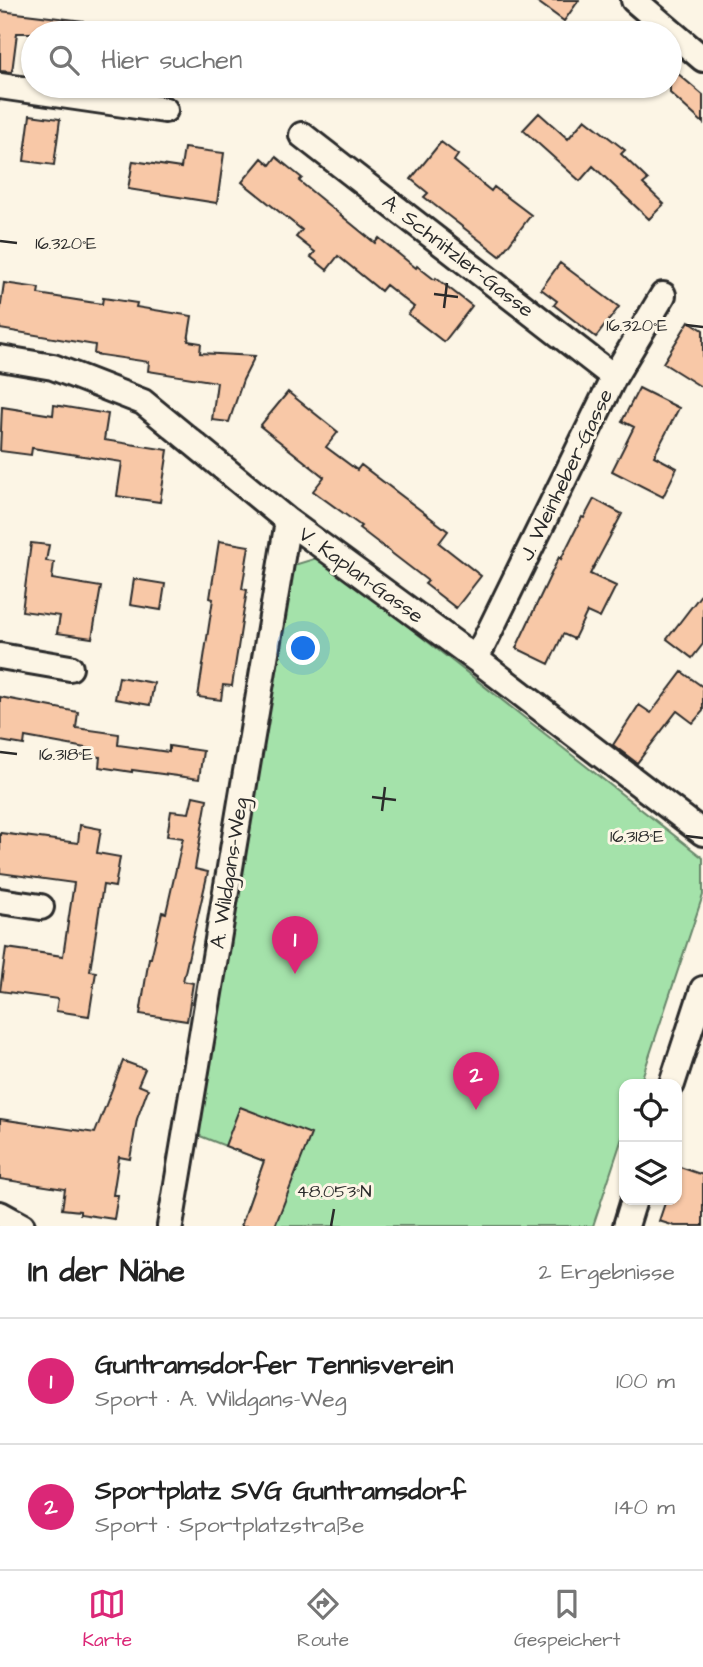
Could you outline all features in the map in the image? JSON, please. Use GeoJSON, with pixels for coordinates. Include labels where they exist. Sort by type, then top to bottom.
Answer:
{"type":"FeatureCollection","features":[{"type":"Feature","properties":{"kind":"street"},"geometry":{"type":"LineString","coordinates":[[634,0],[661,21]]}},
{"type":"Feature","properties":{"kind":"street"},"geometry":{"type":"LineString","coordinates":[[682,37],[701,52]]}},
{"type":"Feature","properties":{"kind":"street"},"geometry":{"type":"LineString","coordinates":[[0,86],[21,89]]}},
{"type":"Feature","properties":{"kind":"street"},"geometry":{"type":"LineString","coordinates":[[82,98],[165,110]]}},
{"type":"Feature","properties":{"kind":"street","name":"A. Schnitzler-Gasse"},"geometry":{"type":"LineString","coordinates":[[302,135],[614,377]]}},
{"type":"Feature","properties":{"kind":"street","name":"J. Weinheber-Gasse"},"geometry":{"type":"LineString","coordinates":[[476,659],[614,377],[663,295]]}},
{"type":"Feature","properties":{"kind":"street","name":"V. Kaplan-Gasse"},"geometry":{"type":"LineString","coordinates":[[0,358],[53,368],[143,402],[288,521],[476,659],[703,833]]}},
{"type":"Feature","properties":{"kind":"street","name":"A. Wildgans-Weg"},"geometry":{"type":"LineString","coordinates":[[170,1226],[288,521]]}},
{"type":"Feature","properties":{"kind":"street"},"geometry":{"type":"LineString","coordinates":[[0,656],[70,668]]}},
{"type":"Feature","properties":{"kind":"street"},"geometry":{"type":"LineString","coordinates":[[0,901],[41,907]]}},
{"type":"Feature","properties":{"kind":"street"},"geometry":{"type":"LineString","coordinates":[[674,1079],[703,989]]}},
{"type":"Feature","properties":{"kind":"street"},"geometry":{"type":"LineString","coordinates":[[626,1226],[632,1205]]}},
{"type":"Feature","properties":{"kind":"street"},"geometry":{"type":"LineString","coordinates":[[0,1214],[22,1226]]}},
{"type":"Feature","properties":{"kind":"green space"},"geometry":{"type":"Polygon","coordinates":[[[320,557],[703,858],[703,895],[642,1079],[619,1079],[619,1147],[593,1226],[241,1226],[264,1161],[195,1134],[291,566],[320,557]]]}},
{"type":"Feature","properties":{"kind":"building"},"geometry":{"type":"Polygon","coordinates":[[[535,0],[579,0],[564,21],[535,0]]]}},
{"type":"Feature","properties":{"kind":"building"},"geometry":{"type":"Polygon","coordinates":[[[0,11],[83,21],[21,21],[12,72],[0,71],[0,11]]]}},
{"type":"Feature","properties":{"kind":"building"},"geometry":{"type":"Polygon","coordinates":[[[682,77],[703,95],[703,123],[676,98],[682,98],[682,77]]]}},
{"type":"Feature","properties":{"kind":"building"},"geometry":{"type":"Polygon","coordinates":[[[539,113],[568,139],[585,119],[625,150],[621,154],[648,180],[643,184],[664,204],[649,219],[593,166],[580,181],[523,130],[539,113]]]}},
{"type":"Feature","properties":{"kind":"building"},"geometry":{"type":"Polygon","coordinates":[[[30,115],[60,119],[54,165],[24,161],[30,115]]]}},
{"type":"Feature","properties":{"kind":"building"},"geometry":{"type":"Polygon","coordinates":[[[441,142],[458,155],[454,161],[491,191],[494,187],[531,215],[500,256],[424,197],[428,193],[411,179],[441,142]]]}},
{"type":"Feature","properties":{"kind":"building"},"geometry":{"type":"Polygon","coordinates":[[[184,148],[224,153],[217,203],[128,189],[133,161],[181,168],[184,148]]]}},
{"type":"Feature","properties":{"kind":"building"},"geometry":{"type":"Polygon","coordinates":[[[276,157],[302,178],[299,181],[375,243],[379,238],[416,268],[417,266],[435,280],[436,278],[472,306],[444,342],[408,314],[414,307],[386,285],[381,291],[338,256],[327,270],[311,257],[315,252],[296,237],[302,230],[242,182],[262,158],[270,165],[276,157]]]}},
{"type":"Feature","properties":{"kind":"building"},"geometry":{"type":"Polygon","coordinates":[[[560,263],[619,307],[596,337],[554,305],[557,301],[541,289],[560,263]]]}},
{"type":"Feature","properties":{"kind":"building"},"geometry":{"type":"Polygon","coordinates":[[[4,283],[39,288],[38,294],[102,304],[103,298],[137,303],[136,307],[192,316],[188,341],[201,343],[200,353],[255,356],[243,380],[229,422],[212,420],[217,382],[148,371],[149,362],[94,354],[95,345],[0,329],[4,283]]]}},
{"type":"Feature","properties":{"kind":"building"},"geometry":{"type":"Polygon","coordinates":[[[689,321],[703,330],[703,388],[663,363],[689,321]]]}},
{"type":"Feature","properties":{"kind":"building"},"geometry":{"type":"Polygon","coordinates":[[[639,388],[679,408],[654,456],[677,468],[663,497],[612,471],[634,427],[622,421],[639,388]]]}},
{"type":"Feature","properties":{"kind":"building"},"geometry":{"type":"Polygon","coordinates":[[[288,392],[338,432],[326,447],[357,470],[361,465],[448,531],[439,543],[481,576],[456,608],[425,584],[428,581],[359,528],[361,526],[313,491],[324,477],[260,426],[288,392]]]}},
{"type":"Feature","properties":{"kind":"building"},"geometry":{"type":"Polygon","coordinates":[[[54,405],[108,414],[104,440],[168,450],[160,502],[117,496],[122,462],[32,448],[31,455],[0,451],[2,407],[53,415],[54,405]]]}},
{"type":"Feature","properties":{"kind":"building"},"geometry":{"type":"Polygon","coordinates":[[[594,499],[622,514],[590,574],[616,586],[600,618],[587,612],[574,639],[563,634],[549,664],[516,648],[559,557],[561,559],[594,499]]]}},
{"type":"Feature","properties":{"kind":"building"},"geometry":{"type":"Polygon","coordinates":[[[219,541],[249,546],[242,589],[247,590],[232,686],[223,685],[221,700],[198,697],[219,541]]]}},
{"type":"Feature","properties":{"kind":"building"},"geometry":{"type":"Polygon","coordinates":[[[31,543],[49,545],[46,561],[54,562],[52,579],[101,587],[92,638],[57,633],[60,616],[22,611],[31,543]]]}},
{"type":"Feature","properties":{"kind":"building"},"geometry":{"type":"Polygon","coordinates":[[[134,579],[165,584],[161,610],[130,605],[134,579]]]}},
{"type":"Feature","properties":{"kind":"building"},"geometry":{"type":"Polygon","coordinates":[[[703,592],[703,644],[692,658],[667,639],[703,592]]]}},
{"type":"Feature","properties":{"kind":"building"},"geometry":{"type":"Polygon","coordinates":[[[682,672],[703,687],[703,711],[693,723],[677,711],[637,763],[613,745],[639,705],[651,713],[682,672]]]}},
{"type":"Feature","properties":{"kind":"building"},"geometry":{"type":"Polygon","coordinates":[[[119,677],[154,683],[150,705],[115,699],[119,677]]]}},
{"type":"Feature","properties":{"kind":"building"},"geometry":{"type":"Polygon","coordinates":[[[0,697],[78,712],[76,728],[119,734],[118,745],[169,752],[169,746],[203,751],[199,779],[99,767],[100,757],[90,756],[91,749],[25,737],[24,745],[0,741],[0,697]]]}},
{"type":"Feature","properties":{"kind":"building"},"geometry":{"type":"Polygon","coordinates":[[[193,796],[207,799],[195,869],[208,872],[183,981],[193,983],[187,1021],[140,1014],[149,958],[162,912],[166,913],[183,838],[167,836],[171,811],[189,813],[193,796]]]}},
{"type":"Feature","properties":{"kind":"building"},"geometry":{"type":"Polygon","coordinates":[[[80,825],[101,829],[97,853],[120,857],[115,887],[103,885],[90,971],[96,972],[89,1016],[56,1011],[58,999],[0,991],[6,948],[63,956],[74,883],[0,873],[0,833],[78,843],[80,825]]]}},
{"type":"Feature","properties":{"kind":"building"},"geometry":{"type":"Polygon","coordinates":[[[123,1061],[145,1069],[138,1085],[148,1089],[137,1119],[130,1159],[119,1157],[113,1195],[118,1195],[114,1219],[62,1209],[65,1189],[0,1179],[0,1119],[95,1133],[123,1061]]]}},
{"type":"Feature","properties":{"kind":"building"},"geometry":{"type":"Polygon","coordinates":[[[240,1107],[311,1134],[275,1226],[241,1226],[264,1161],[225,1146],[240,1107]]]}},
{"type":"Feature","properties":{"kind":"building"},"geometry":{"type":"Polygon","coordinates":[[[682,1168],[703,1175],[703,1226],[675,1226],[659,1221],[664,1205],[682,1205],[682,1168]]]}},
{"type":"Feature","properties":{"kind":"place","name":"Guntramsdorfer Tennisverein"},"geometry":{"type":"Point","coordinates":[295,974]}},
{"type":"Feature","properties":{"kind":"place","name":"Sportplatz SVG Guntramsdorf"},"geometry":{"type":"Point","coordinates":[476,1110]}}]}
